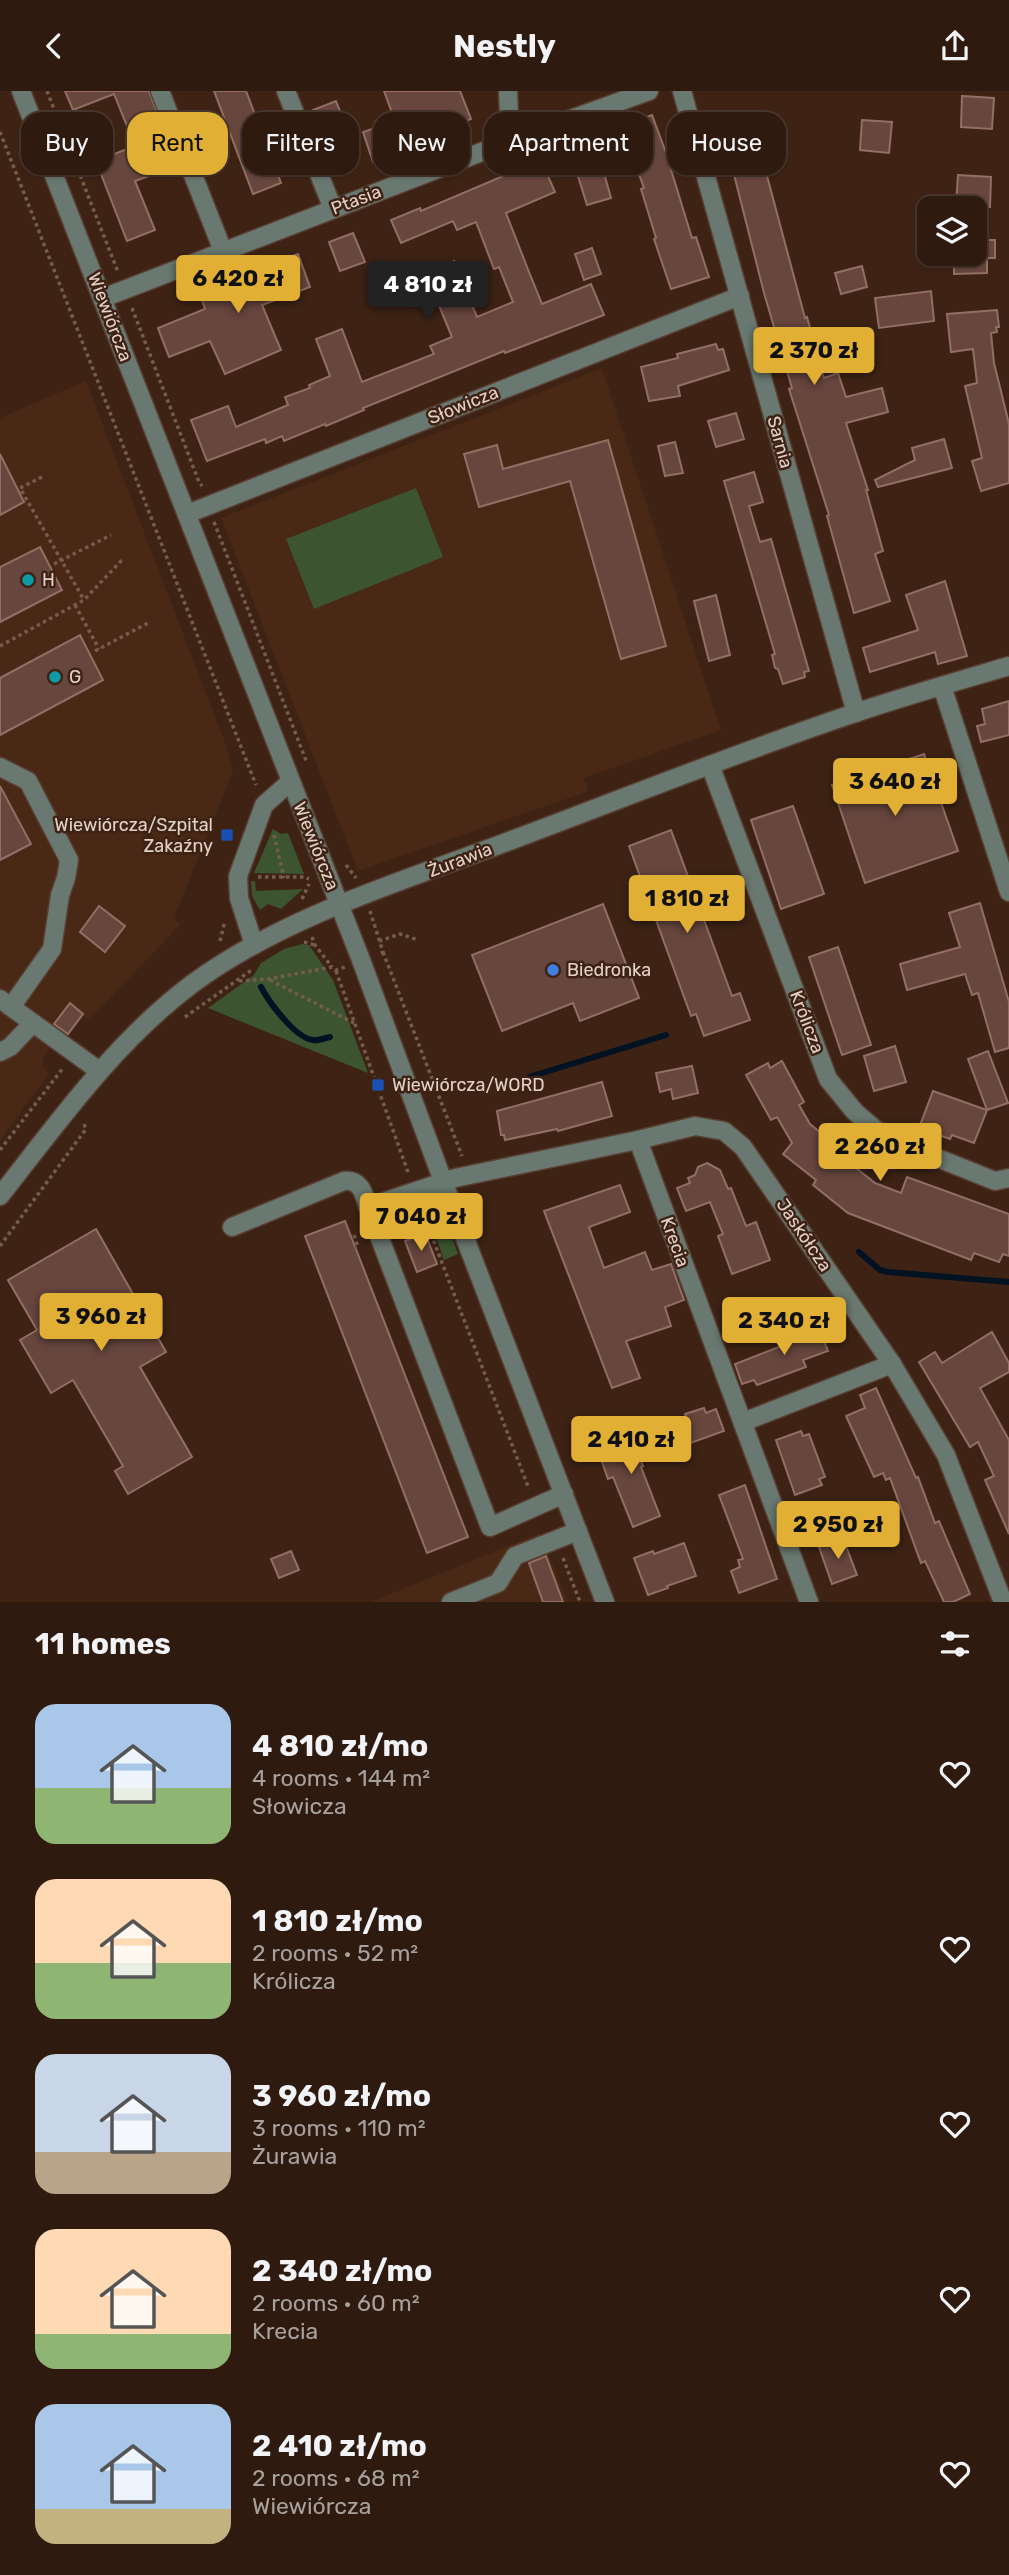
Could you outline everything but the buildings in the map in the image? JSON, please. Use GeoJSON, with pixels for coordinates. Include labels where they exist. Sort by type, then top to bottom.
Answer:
{"type":"FeatureCollection","features":[{"type":"Feature","properties":{"kind":"street","name":"Wiewiórcza"},"geometry":{"type":"LineString","coordinates":[[21,91],[339,905],[606,1602]]}},
{"type":"Feature","properties":{"kind":"street"},"geometry":{"type":"LineString","coordinates":[[160,91],[223,251]]}},
{"type":"Feature","properties":{"kind":"street"},"geometry":{"type":"LineString","coordinates":[[286,91],[333,209]]}},
{"type":"Feature","properties":{"kind":"street"},"geometry":{"type":"LineString","coordinates":[[508,91],[509,112]]}},
{"type":"Feature","properties":{"kind":"street","name":"Ptasia"},"geometry":{"type":"LineString","coordinates":[[591,112],[649,91]]}},
{"type":"Feature","properties":{"kind":"street","name":"Sarnia"},"geometry":{"type":"LineString","coordinates":[[682,91],[856,713]]}},
{"type":"Feature","properties":{"kind":"street","name":"Ptasia"},"geometry":{"type":"LineString","coordinates":[[103,298],[484,151]]}},
{"type":"Feature","properties":{"kind":"street","name":"Słowicza"},"geometry":{"type":"LineString","coordinates":[[187,514],[740,296]]}},
{"type":"Feature","properties":{"kind":"street","name":"Żurawia"},"geometry":{"type":"LineString","coordinates":[[0,1196],[98,1070],[175,998],[213,969],[254,945],[339,905],[710,765],[856,713],[1009,666]]}},
{"type":"Feature","properties":{"kind":"street"},"geometry":{"type":"LineString","coordinates":[[942,686],[1009,892]]}},
{"type":"Feature","properties":{"kind":"street","name":"Królicza"},"geometry":{"type":"LineString","coordinates":[[710,765],[828,1079],[855,1112],[876,1130],[995,1181],[1009,1178]]}},
{"type":"Feature","properties":{"kind":"street"},"geometry":{"type":"LineString","coordinates":[[0,767],[27,781],[69,860],[60,895],[52,949],[5,1003],[98,1070]]}},
{"type":"Feature","properties":{"kind":"street"},"geometry":{"type":"LineString","coordinates":[[254,945],[239,898],[238,876],[264,805],[290,782]]}},
{"type":"Feature","properties":{"kind":"street"},"geometry":{"type":"LineString","coordinates":[[0,1052],[10,1047],[33,1023]]}},
{"type":"Feature","properties":{"kind":"street","name":"Jaskółcza"},"geometry":{"type":"LineString","coordinates":[[368,1207],[443,1181],[695,1126],[724,1131],[743,1147],[892,1363],[946,1455],[1003,1602]]}},
{"type":"Feature","properties":{"kind":"street","name":"Krecia"},"geometry":{"type":"LineString","coordinates":[[638,1140],[809,1602]]}},
{"type":"Feature","properties":{"kind":"street"},"geometry":{"type":"LineString","coordinates":[[232,1227],[345,1181],[358,1183],[490,1527],[564,1494]]}},
{"type":"Feature","properties":{"kind":"street"},"geometry":{"type":"LineString","coordinates":[[743,1422],[892,1363]]}},
{"type":"Feature","properties":{"kind":"street"},"geometry":{"type":"LineString","coordinates":[[451,1602],[499,1583],[515,1556],[578,1531]]}},
{"type":"Feature","properties":{"kind":"path"},"geometry":{"type":"LineString","coordinates":[[47,91],[203,487]]}},
{"type":"Feature","properties":{"kind":"path"},"geometry":{"type":"LineString","coordinates":[[0,132],[254,780]]}},
{"type":"Feature","properties":{"kind":"path"},"geometry":{"type":"LineString","coordinates":[[43,477],[20,488],[83,600]]}},
{"type":"Feature","properties":{"kind":"path"},"geometry":{"type":"LineString","coordinates":[[54,564],[111,535]]}},
{"type":"Feature","properties":{"kind":"path"},"geometry":{"type":"LineString","coordinates":[[0,646],[83,600],[122,560]]}},
{"type":"Feature","properties":{"kind":"path"},"geometry":{"type":"LineString","coordinates":[[75,604],[97,650],[148,623]]}},
{"type":"Feature","properties":{"kind":"path"},"geometry":{"type":"LineString","coordinates":[[272,829],[284,878]]}},
{"type":"Feature","properties":{"kind":"path"},"geometry":{"type":"LineString","coordinates":[[301,900],[310,880],[309,873]]}},
{"type":"Feature","properties":{"kind":"path"},"geometry":{"type":"LineString","coordinates":[[238,876],[304,877],[310,880]]}},
{"type":"Feature","properties":{"kind":"path"},"geometry":{"type":"LineString","coordinates":[[379,941],[400,934],[418,940]]}},
{"type":"Feature","properties":{"kind":"path"},"geometry":{"type":"LineString","coordinates":[[239,981],[268,979],[332,967],[316,945],[298,941]]}},
{"type":"Feature","properties":{"kind":"path"},"geometry":{"type":"LineString","coordinates":[[176,1023],[239,981],[256,966]]}},
{"type":"Feature","properties":{"kind":"path"},"geometry":{"type":"LineString","coordinates":[[336,970],[414,1191],[536,1507]]}},
{"type":"Feature","properties":{"kind":"path"},"geometry":{"type":"LineString","coordinates":[[268,979],[355,1024]]}},
{"type":"Feature","properties":{"kind":"path"},"geometry":{"type":"LineString","coordinates":[[0,1247],[86,1129],[82,1116]]}},
{"type":"Feature","properties":{"kind":"path"},"geometry":{"type":"LineString","coordinates":[[354,1234],[358,1247],[355,1248]]}},
{"type":"Feature","properties":{"kind":"path"},"geometry":{"type":"LineString","coordinates":[[555,1540],[580,1602]]}},
{"type":"Feature","properties":{"kind":"shaded area"},"geometry":{"type":"Polygon","coordinates":[[[602,368],[721,730],[584,778],[589,791],[358,871],[221,518],[602,368]]]}},
{"type":"Feature","properties":{"kind":"shaded area"},"geometry":{"type":"Polygon","coordinates":[[[86,381],[226,745],[233,771],[174,918],[180,925],[89,1020],[82,1015],[66,1036],[55,1039],[43,1058],[43,1066],[49,1074],[0,1140],[0,418],[86,381]]]}},
{"type":"Feature","properties":{"kind":"shaded area"},"geometry":{"type":"Polygon","coordinates":[[[540,1533],[568,1602],[371,1602],[540,1533]]]}},
{"type":"Feature","properties":{"kind":"green space"},"geometry":{"type":"Polygon","coordinates":[[[416,488],[443,557],[314,609],[286,539],[416,488]]]}},
{"type":"Feature","properties":{"kind":"green space"},"geometry":{"type":"Polygon","coordinates":[[[273,829],[281,834],[288,833],[304,874],[254,873],[273,829]]]}},
{"type":"Feature","properties":{"kind":"green space"},"geometry":{"type":"Polygon","coordinates":[[[251,881],[255,881],[256,891],[303,889],[281,909],[268,904],[260,910],[252,896],[251,881]]]}},
{"type":"Feature","properties":{"kind":"green space"},"geometry":{"type":"Polygon","coordinates":[[[309,945],[333,980],[368,1073],[208,1008],[254,975],[261,963],[284,949],[309,945]]]}},
{"type":"Feature","properties":{"kind":"green space"},"geometry":{"type":"Polygon","coordinates":[[[423,1200],[433,1201],[442,1210],[458,1254],[444,1260],[423,1200]]]}},
{"type":"Feature","properties":{"kind":"waterway"},"geometry":{"type":"LineString","coordinates":[[261,987],[276,1010],[298,1033],[313,1040],[330,1037]]}},
{"type":"Feature","properties":{"kind":"waterway"},"geometry":{"type":"LineString","coordinates":[[529,1077],[666,1035]]}},
{"type":"Feature","properties":{"kind":"waterway"},"geometry":{"type":"LineString","coordinates":[[859,1252],[880,1270],[888,1272],[1009,1282]]}},
{"type":"Feature","properties":{"kind":"place","name":"H"},"geometry":{"type":"Point","coordinates":[28,580]}},
{"type":"Feature","properties":{"kind":"place","name":"G"},"geometry":{"type":"Point","coordinates":[55,677]}},
{"type":"Feature","properties":{"kind":"place","name":"Wiewiórcza/Szpital Zakaźny"},"geometry":{"type":"Point","coordinates":[227,835]}},
{"type":"Feature","properties":{"kind":"place","name":"Biedronka"},"geometry":{"type":"Point","coordinates":[553,970]}},
{"type":"Feature","properties":{"kind":"place","name":"Wiewiórcza/WORD"},"geometry":{"type":"Point","coordinates":[378,1085]}}]}
